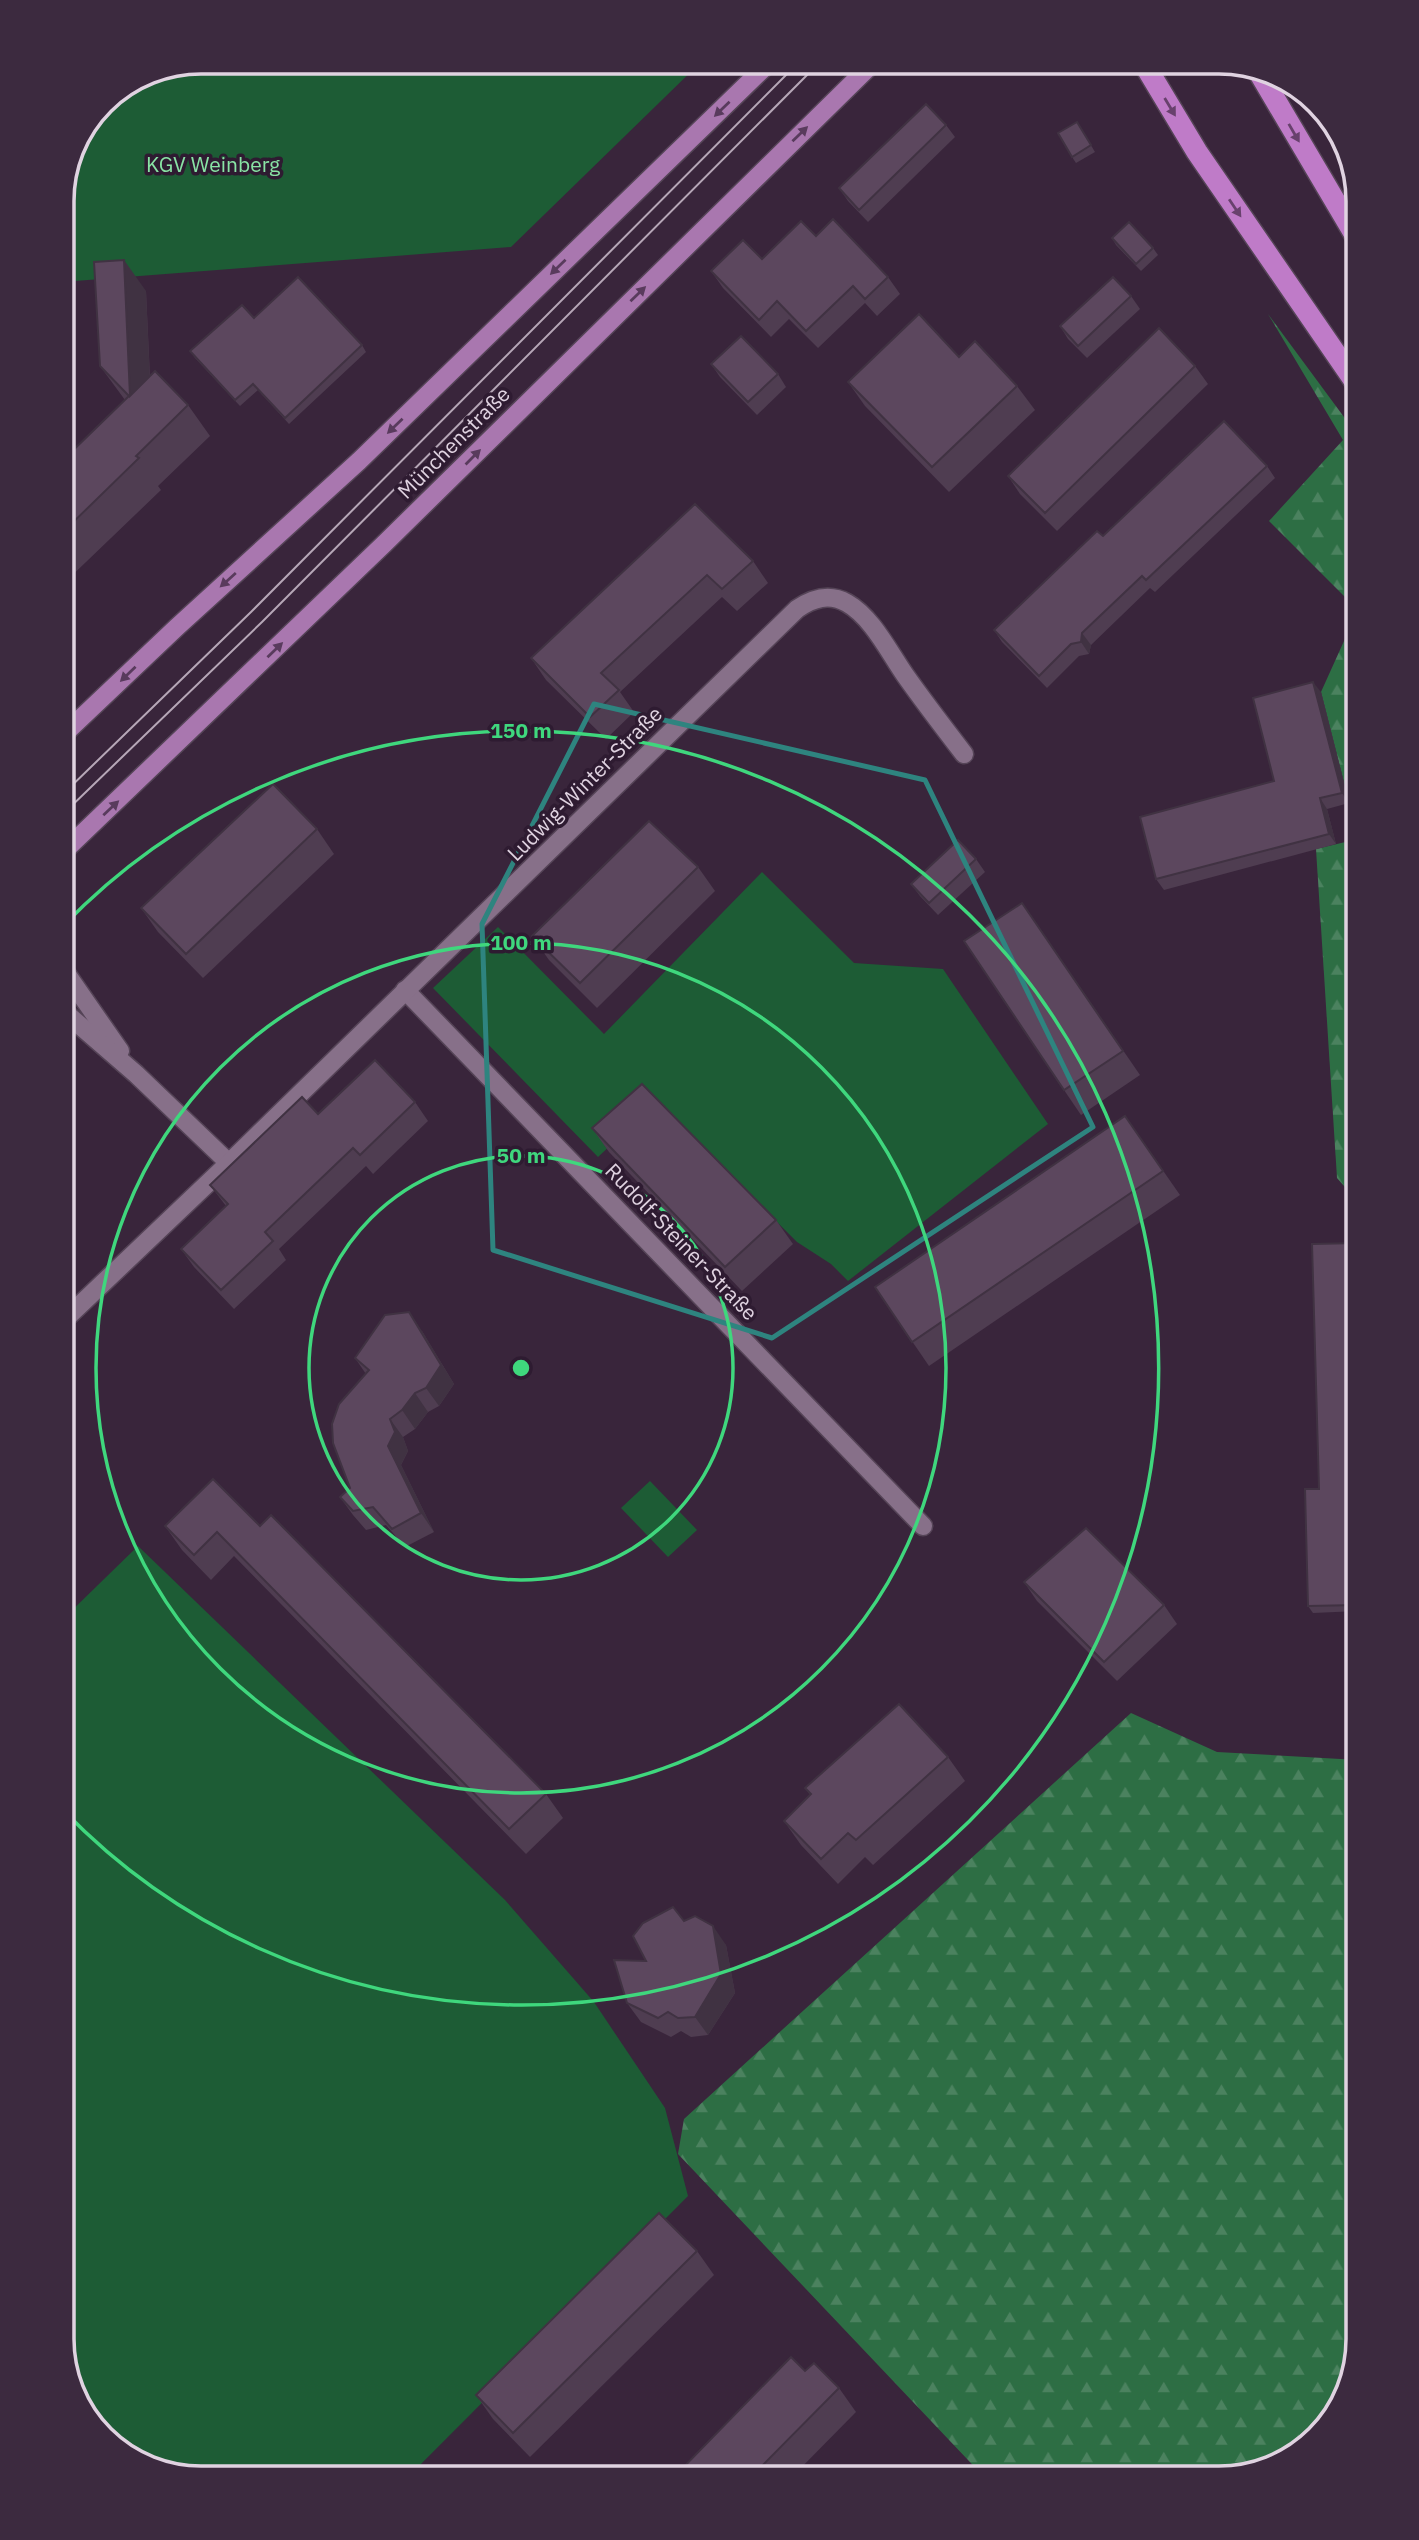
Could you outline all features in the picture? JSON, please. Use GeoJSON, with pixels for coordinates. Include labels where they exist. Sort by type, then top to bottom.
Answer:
{"type":"FeatureCollection","features":[{"type":"Feature","properties":{"kind":"highway"},"geometry":{"type":"LineString","coordinates":[[1150,74],[1197,152],[1346,369]]}},
{"type":"Feature","properties":{"kind":"highway"},"geometry":{"type":"LineString","coordinates":[[1265,82],[1346,220]]}},
{"type":"Feature","properties":{"kind":"main road"},"geometry":{"type":"LineString","coordinates":[[74,725],[359,461],[758,74]]}},
{"type":"Feature","properties":{"kind":"main road","name":"Münchenstraße"},"geometry":{"type":"LineString","coordinates":[[74,842],[375,554],[862,74]]}},
{"type":"Feature","properties":{"kind":"street","name":"Ludwig-Winter-Straße"},"geometry":{"type":"LineString","coordinates":[[74,1311],[797,609],[811,600],[824,597],[838,599],[850,604],[869,623],[964,754]]}},
{"type":"Feature","properties":{"kind":"street"},"geometry":{"type":"LineString","coordinates":[[74,985],[136,1074]]}},
{"type":"Feature","properties":{"kind":"street","name":"Rudolf-Steiner-Straße"},"geometry":{"type":"LineString","coordinates":[[405,990],[923,1526]]}},
{"type":"Feature","properties":{"kind":"street"},"geometry":{"type":"LineString","coordinates":[[74,1020],[136,1074],[229,1163]]}},
{"type":"Feature","properties":{"kind":"highlighted area"},"geometry":{"type":"Polygon","coordinates":[[[594,704],[925,780],[1093,1127],[772,1338],[493,1250],[482,924],[594,704]]]}},
{"type":"Feature","properties":{"kind":"green space","name":"KGV Weinberg"},"geometry":{"type":"Polygon","coordinates":[[[689,74],[511,247],[74,281],[75,184],[83,152],[105,117],[130,95],[152,83],[176,76],[689,74]]]}},
{"type":"Feature","properties":{"kind":"green space"},"geometry":{"type":"Polygon","coordinates":[[[1268,314],[1346,420],[1346,598],[1269,521],[1343,440],[1268,314]]]}},
{"type":"Feature","properties":{"kind":"green space"},"geometry":{"type":"Polygon","coordinates":[[[1346,637],[1346,790],[1321,692],[1346,637]]]}},
{"type":"Feature","properties":{"kind":"green space"},"geometry":{"type":"Polygon","coordinates":[[[1346,842],[1346,1188],[1337,1178],[1316,849],[1346,842]]]}},
{"type":"Feature","properties":{"kind":"green space"},"geometry":{"type":"Polygon","coordinates":[[[762,872],[854,963],[943,969],[1048,1124],[848,1281],[831,1264],[797,1242],[657,1102],[598,1157],[433,988],[498,927],[604,1034],[762,872]]]}},
{"type":"Feature","properties":{"kind":"green space"},"geometry":{"type":"Polygon","coordinates":[[[650,1481],[697,1530],[668,1557],[621,1508],[650,1481]]]}},
{"type":"Feature","properties":{"kind":"green space"},"geometry":{"type":"Polygon","coordinates":[[[138,1546],[505,1900],[594,2002],[665,2108],[688,2196],[419,2466],[176,2464],[144,2453],[117,2435],[95,2410],[83,2388],[76,2364],[74,2339],[74,1608],[138,1546]]]}},
{"type":"Feature","properties":{"kind":"green space"},"geometry":{"type":"Polygon","coordinates":[[[1131,1713],[1217,1752],[1346,1759],[1346,2339],[1339,2380],[1324,2410],[1308,2429],[1282,2449],[1259,2460],[1227,2466],[974,2466],[678,2154],[684,2119],[1131,1713]]]}},
{"type":"Feature","properties":{"kind":"building"},"geometry":{"type":"Polygon","coordinates":[[[926,104],[946,125],[859,210],[839,188],[926,104]]]}},
{"type":"Feature","properties":{"kind":"building"},"geometry":{"type":"Polygon","coordinates":[[[1077,122],[1091,145],[1072,157],[1058,133],[1077,122]]]}},
{"type":"Feature","properties":{"kind":"building"},"geometry":{"type":"Polygon","coordinates":[[[833,219],[888,277],[865,299],[853,286],[806,331],[777,301],[759,320],[711,271],[743,240],[762,259],[801,221],[816,236],[833,219]]]}},
{"type":"Feature","properties":{"kind":"building"},"geometry":{"type":"Polygon","coordinates":[[[1129,222],[1153,248],[1136,264],[1112,238],[1129,222]]]}},
{"type":"Feature","properties":{"kind":"building"},"geometry":{"type":"Polygon","coordinates":[[[124,260],[130,396],[155,371],[188,405],[74,521],[74,449],[129,396],[100,366],[94,262],[124,260]]]}},
{"type":"Feature","properties":{"kind":"building"},"geometry":{"type":"Polygon","coordinates":[[[298,277],[362,345],[285,418],[253,384],[235,400],[190,351],[242,305],[254,318],[298,277]]]}},
{"type":"Feature","properties":{"kind":"building"},"geometry":{"type":"Polygon","coordinates":[[[1113,277],[1131,296],[1078,346],[1060,326],[1113,277]]]}},
{"type":"Feature","properties":{"kind":"building"},"geometry":{"type":"Polygon","coordinates":[[[919,314],[959,357],[975,341],[1017,386],[932,467],[848,382],[919,314]]]}},
{"type":"Feature","properties":{"kind":"building"},"geometry":{"type":"Polygon","coordinates":[[[1159,328],[1195,366],[1045,513],[1008,476],[1159,328]]]}},
{"type":"Feature","properties":{"kind":"building"},"geometry":{"type":"Polygon","coordinates":[[[741,336],[778,374],[748,402],[711,364],[741,336]]]}},
{"type":"Feature","properties":{"kind":"building"},"geometry":{"type":"Polygon","coordinates":[[[1224,421],[1267,466],[1146,580],[1142,576],[1082,633],[1081,642],[1071,644],[1039,676],[994,630],[1097,531],[1103,536],[1224,421]]]}},
{"type":"Feature","properties":{"kind":"building"},"geometry":{"type":"Polygon","coordinates":[[[695,504],[753,561],[722,589],[707,575],[601,673],[619,690],[590,717],[531,658],[695,504]]]}},
{"type":"Feature","properties":{"kind":"building"},"geometry":{"type":"Polygon","coordinates":[[[1313,682],[1342,793],[1320,798],[1329,834],[1156,879],[1140,817],[1274,781],[1253,698],[1313,682]]]}},
{"type":"Feature","properties":{"kind":"building"},"geometry":{"type":"Polygon","coordinates":[[[273,784],[317,829],[186,954],[141,908],[273,784]]]}},
{"type":"Feature","properties":{"kind":"building"},"geometry":{"type":"Polygon","coordinates":[[[649,821],[698,867],[580,983],[532,936],[649,821]]]}},
{"type":"Feature","properties":{"kind":"building"},"geometry":{"type":"Polygon","coordinates":[[[958,840],[976,859],[929,903],[911,884],[958,840]]]}},
{"type":"Feature","properties":{"kind":"building"},"geometry":{"type":"Polygon","coordinates":[[[1022,903],[1123,1051],[1064,1090],[964,941],[1022,903]]]}},
{"type":"Feature","properties":{"kind":"building"},"geometry":{"type":"Polygon","coordinates":[[[375,1060],[415,1102],[360,1155],[353,1148],[265,1232],[273,1241],[221,1290],[181,1249],[228,1204],[210,1185],[302,1097],[318,1114],[375,1060]]]}},
{"type":"Feature","properties":{"kind":"building"},"geometry":{"type":"Polygon","coordinates":[[[642,1084],[776,1220],[725,1267],[592,1128],[642,1084]]]}},
{"type":"Feature","properties":{"kind":"building"},"geometry":{"type":"Polygon","coordinates":[[[1125,1116],[1163,1171],[912,1342],[875,1287],[1125,1116]]]}},
{"type":"Feature","properties":{"kind":"building"},"geometry":{"type":"Polygon","coordinates":[[[1346,1243],[1346,1605],[1308,1606],[1305,1489],[1319,1489],[1312,1244],[1346,1243]]]}},
{"type":"Feature","properties":{"kind":"building"},"geometry":{"type":"Polygon","coordinates":[[[409,1312],[441,1365],[426,1388],[415,1393],[402,1410],[390,1419],[395,1432],[388,1446],[421,1513],[392,1529],[373,1507],[353,1511],[340,1497],[350,1488],[333,1443],[332,1424],[339,1404],[369,1370],[355,1358],[385,1315],[409,1312]]]}},
{"type":"Feature","properties":{"kind":"building"},"geometry":{"type":"Polygon","coordinates":[[[213,1479],[260,1526],[271,1515],[546,1794],[509,1829],[217,1532],[194,1555],[165,1526],[213,1479]]]}},
{"type":"Feature","properties":{"kind":"building"},"geometry":{"type":"Polygon","coordinates":[[[1086,1528],[1164,1605],[1104,1662],[1024,1582],[1086,1528]]]}},
{"type":"Feature","properties":{"kind":"building"},"geometry":{"type":"Polygon","coordinates":[[[899,1704],[948,1757],[856,1840],[848,1833],[821,1859],[784,1821],[811,1794],[805,1788],[899,1704]]]}},
{"type":"Feature","properties":{"kind":"building"},"geometry":{"type":"Polygon","coordinates":[[[673,1907],[684,1921],[695,1916],[713,1926],[721,1974],[695,2017],[678,2018],[668,2012],[658,2018],[627,2003],[614,1960],[646,1961],[633,1936],[643,1923],[673,1907]]]}},
{"type":"Feature","properties":{"kind":"building"},"geometry":{"type":"Polygon","coordinates":[[[659,2213],[697,2251],[513,2433],[476,2395],[659,2213]]]}},
{"type":"Feature","properties":{"kind":"building"},"geometry":{"type":"Polygon","coordinates":[[[791,2357],[805,2371],[814,2363],[839,2388],[762,2466],[685,2466],[791,2357]]]}},
{"type":"Feature","properties":{"kind":"tram line"},"geometry":{"type":"LineString","coordinates":[[74,783],[251,612],[787,74]]}},
{"type":"Feature","properties":{"kind":"tram line"},"geometry":{"type":"LineString","coordinates":[[74,803],[262,622],[808,74]]}}]}
